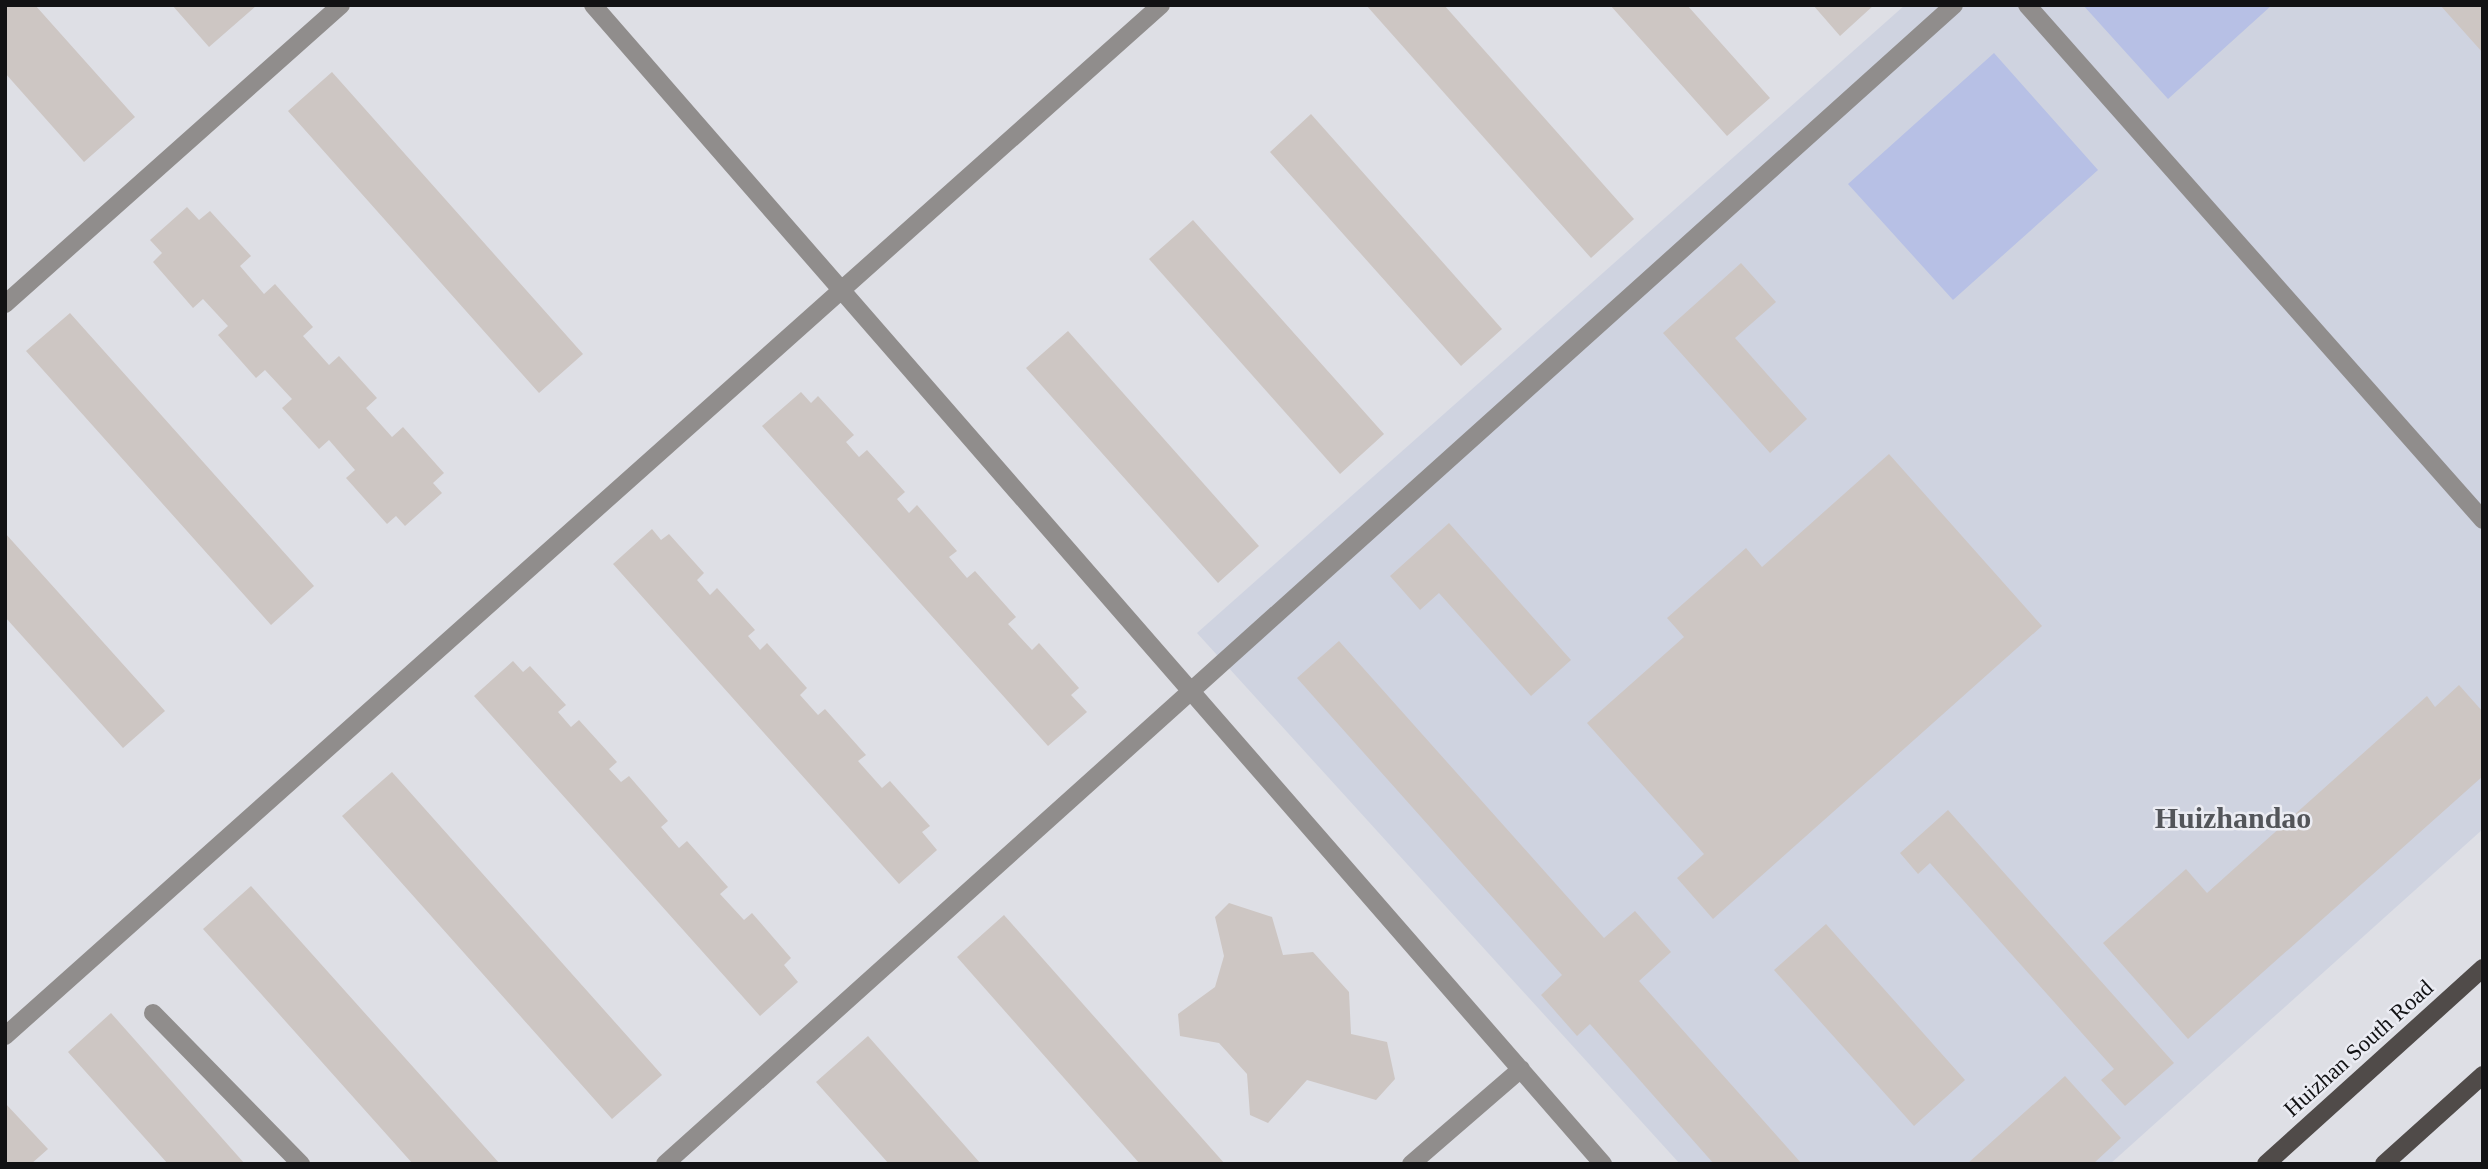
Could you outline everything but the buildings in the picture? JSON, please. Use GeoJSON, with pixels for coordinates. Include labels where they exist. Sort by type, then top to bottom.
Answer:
{"type":"FeatureCollection","features":[{"type":"Feature","properties":{"kind":"main road","name":"Huizhan South Road"},"geometry":{"type":"LineString","coordinates":[[2266,1164],[2483,968]]}},
{"type":"Feature","properties":{"kind":"main road"},"geometry":{"type":"LineString","coordinates":[[2384,1164],[2483,1074]]}},
{"type":"Feature","properties":{"kind":"lane"},"geometry":{"type":"LineString","coordinates":[[5,304],[341,5]]}},
{"type":"Feature","properties":{"kind":"lane"},"geometry":{"type":"LineString","coordinates":[[593,5],[1603,1164]]}},
{"type":"Feature","properties":{"kind":"lane"},"geometry":{"type":"LineString","coordinates":[[5,1036],[1161,5]]}},
{"type":"Feature","properties":{"kind":"lane"},"geometry":{"type":"LineString","coordinates":[[665,1164],[1192,693],[1954,5]]}},
{"type":"Feature","properties":{"kind":"lane"},"geometry":{"type":"LineString","coordinates":[[2027,5],[2483,520]]}},
{"type":"Feature","properties":{"kind":"lane"},"geometry":{"type":"LineString","coordinates":[[153,1013],[301,1164]]}},
{"type":"Feature","properties":{"kind":"lane"},"geometry":{"type":"LineString","coordinates":[[1411,1164],[1521,1069]]}},
{"type":"Feature","properties":{"kind":"shaded area"},"geometry":{"type":"Polygon","coordinates":[[[1905,5],[2483,5],[2483,829],[2110,1164],[1680,1164],[1197,633],[1905,5]]]}},
{"type":"Feature","properties":{"kind":"shaded area"},"geometry":{"type":"Polygon","coordinates":[[[2083,5],[2272,5],[2168,99],[2083,5]]]}},
{"type":"Feature","properties":{"kind":"shaded area"},"geometry":{"type":"Polygon","coordinates":[[[1994,53],[2098,170],[1953,300],[1848,184],[1994,53]]]}},
{"type":"Feature","properties":{"kind":"district","name":"Huizhandao"},"geometry":{"type":"Point","coordinates":[2233,818]}}]}
